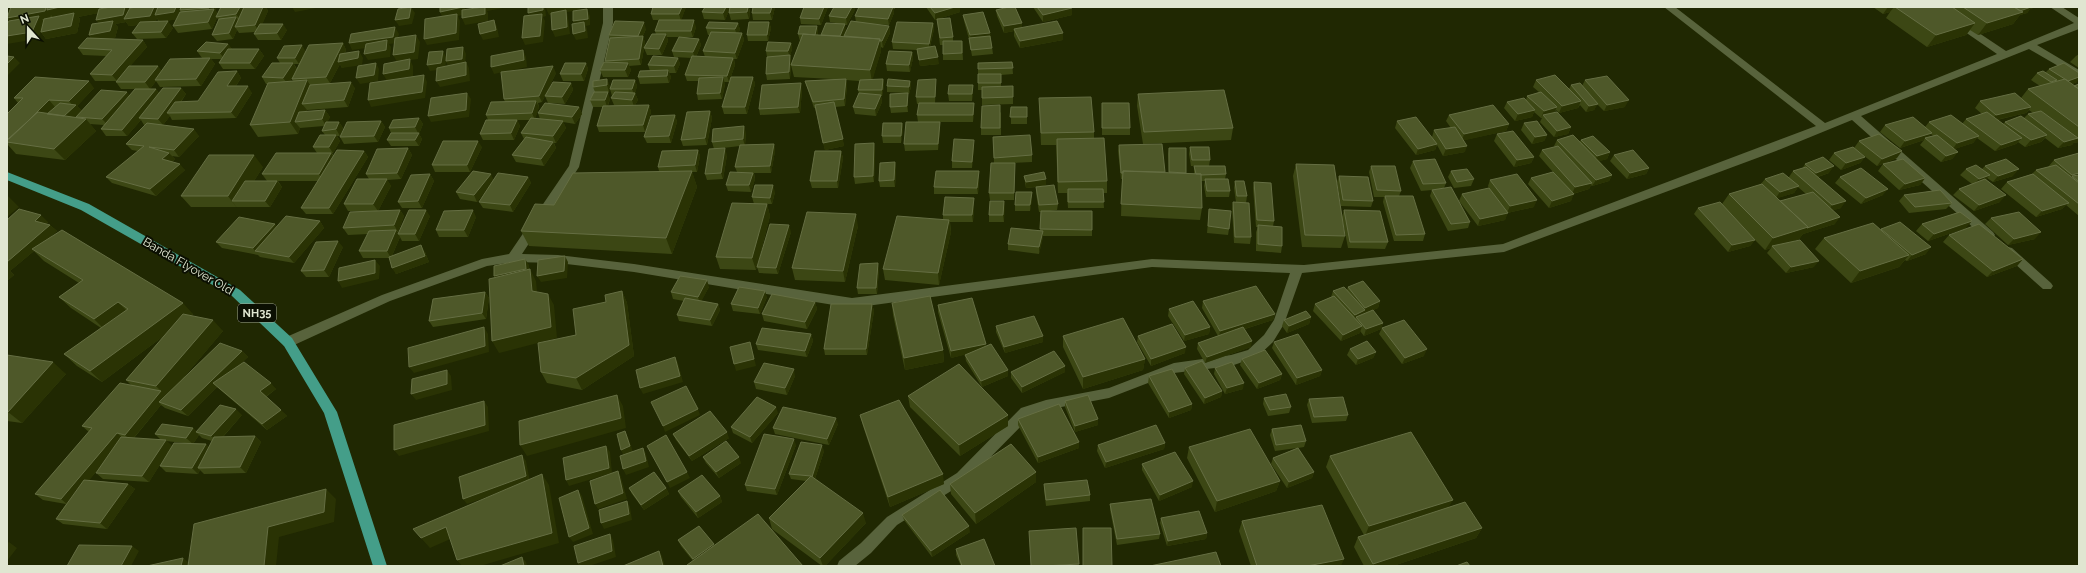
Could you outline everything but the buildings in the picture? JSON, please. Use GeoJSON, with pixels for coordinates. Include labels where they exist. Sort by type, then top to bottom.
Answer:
{"type":"FeatureCollection","features":[{"type":"Feature","properties":{"kind":"highway","name":"Banda Flyover Old"},"geometry":{"type":"LineString","coordinates":[[7,176],[85,207],[236,293],[288,342],[330,412],[380,566]]}},
{"type":"Feature","properties":{"kind":"street"},"geometry":{"type":"LineString","coordinates":[[514,258],[574,167],[608,23],[608,7]]}},
{"type":"Feature","properties":{"kind":"street"},"geometry":{"type":"LineString","coordinates":[[1669,7],[1824,127]]}},
{"type":"Feature","properties":{"kind":"street"},"geometry":{"type":"LineString","coordinates":[[1934,7],[2005,55]]}},
{"type":"Feature","properties":{"kind":"street"},"geometry":{"type":"LineString","coordinates":[[2055,7],[2079,23]]}},
{"type":"Feature","properties":{"kind":"street"},"geometry":{"type":"LineString","coordinates":[[288,342],[393,296],[486,262],[514,258],[558,259],[634,268],[852,303],[1152,263],[1297,268],[1504,248],[1824,127],[2030,45],[2079,23]]}},
{"type":"Feature","properties":{"kind":"street"},"geometry":{"type":"LineString","coordinates":[[2030,45],[2079,75]]}},
{"type":"Feature","properties":{"kind":"street"},"geometry":{"type":"LineString","coordinates":[[1853,115],[2047,286]]}},
{"type":"Feature","properties":{"kind":"street"},"geometry":{"type":"LineString","coordinates":[[844,566],[866,548],[892,521],[962,477],[1026,412],[1038,407],[1109,393],[1173,368],[1196,364],[1216,364],[1252,353],[1261,348],[1283,317],[1297,268]]}}]}
